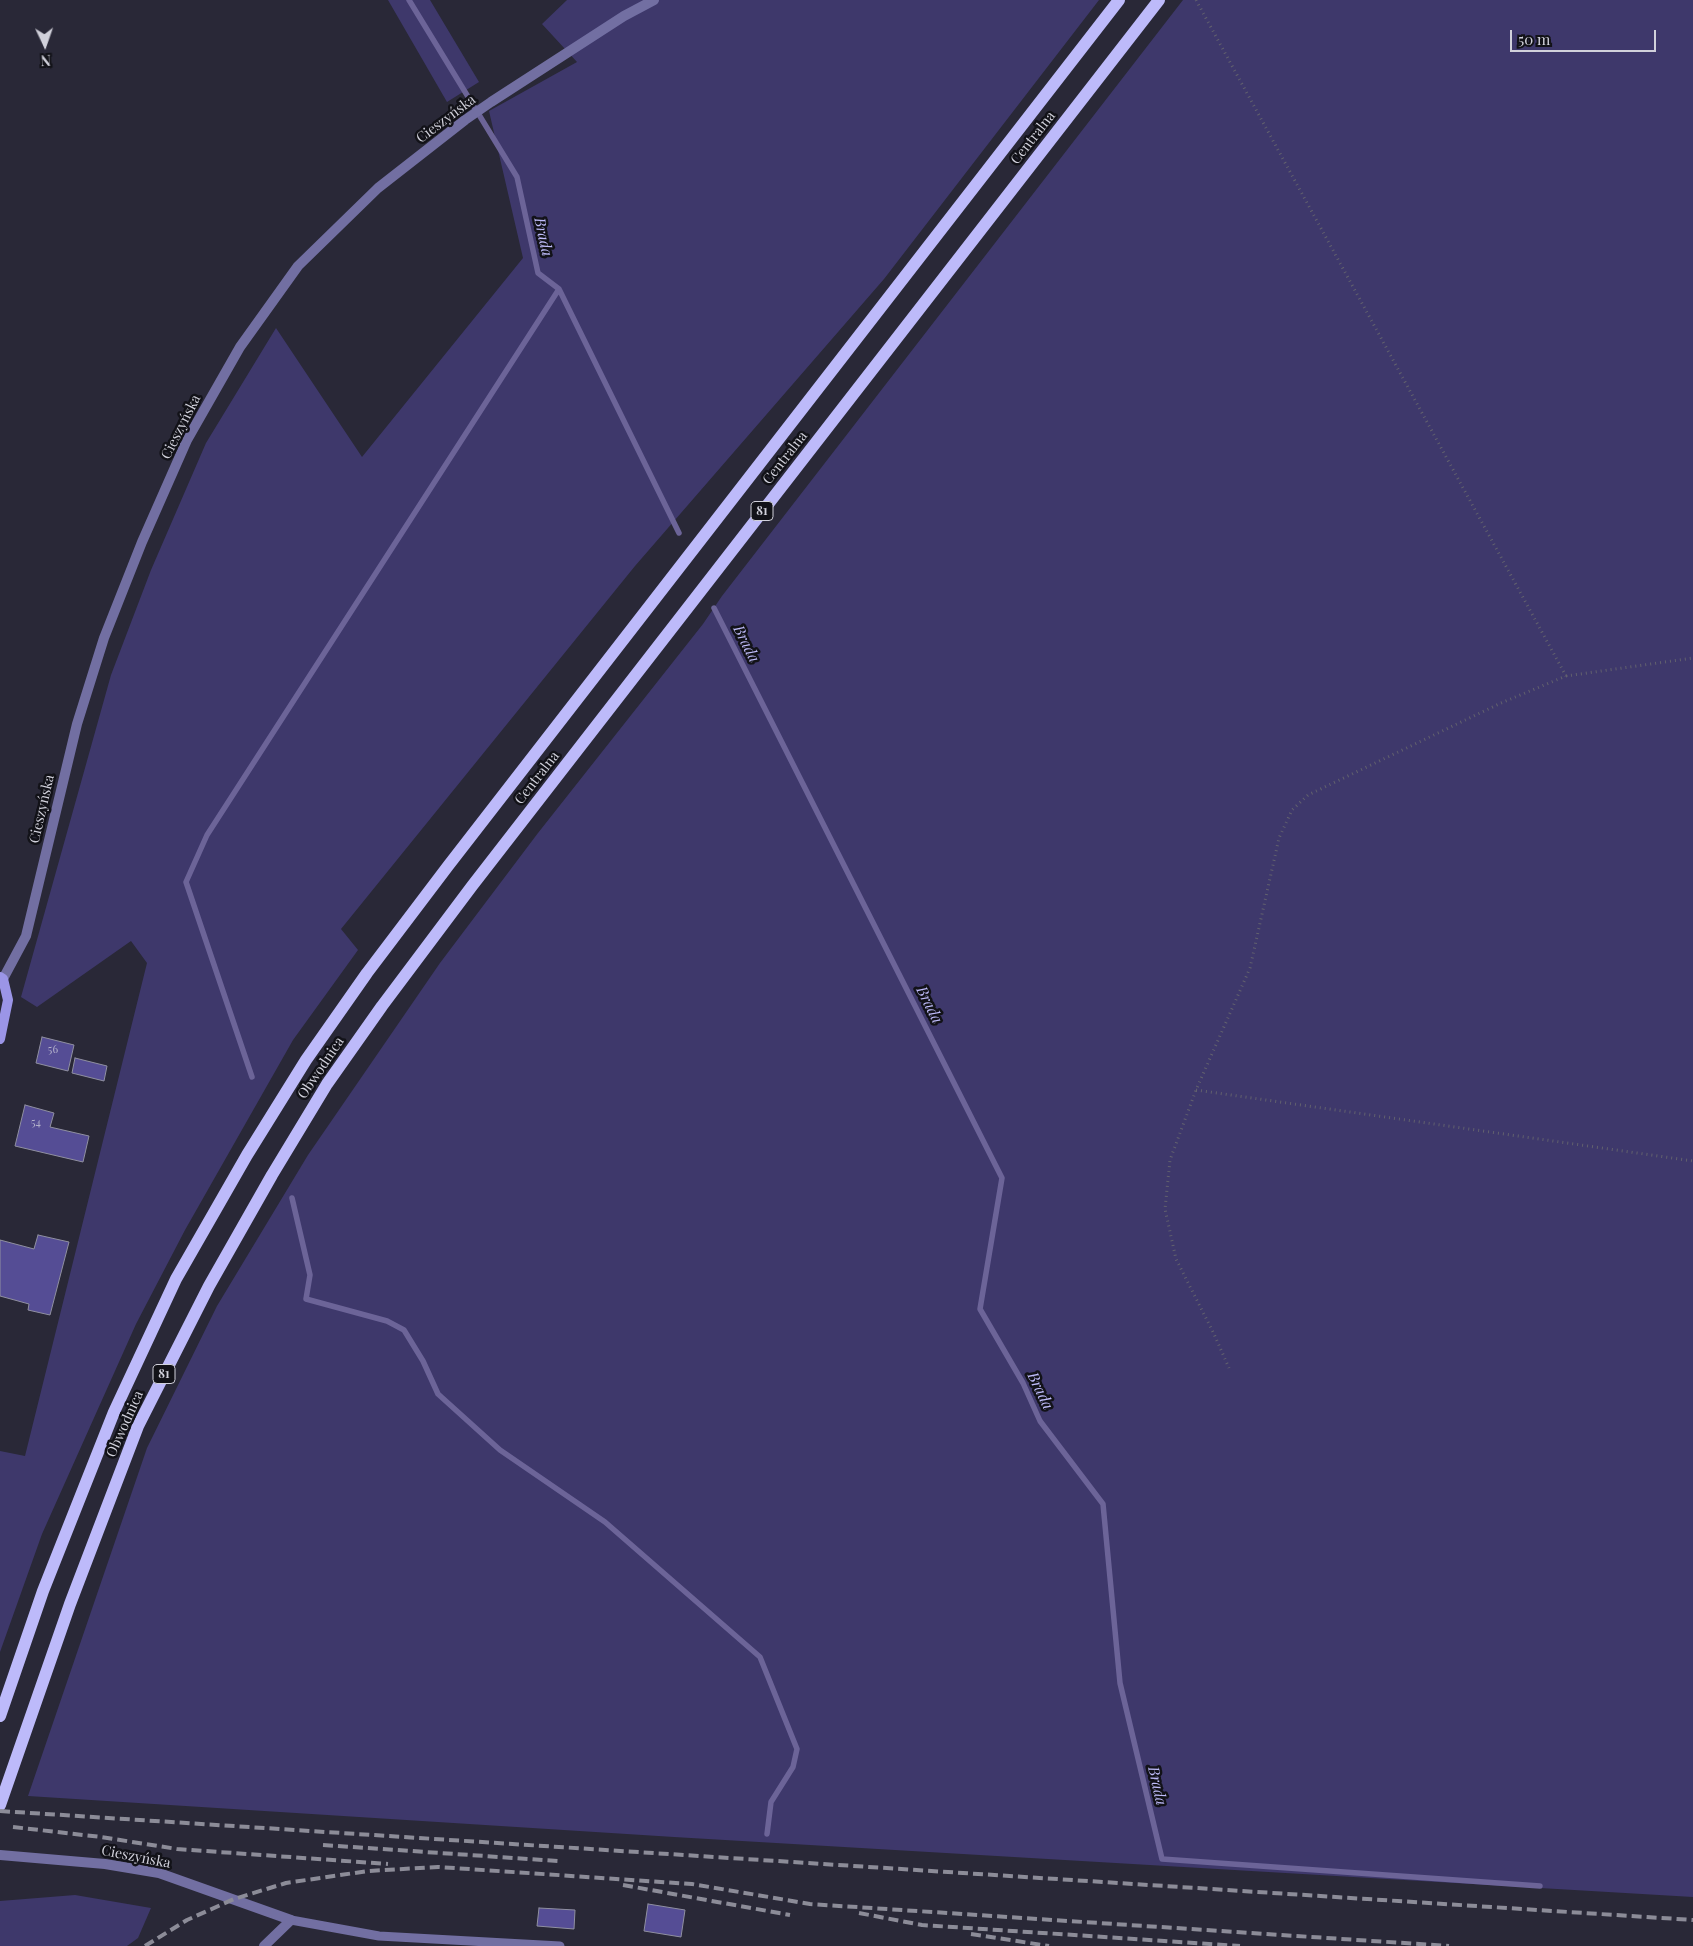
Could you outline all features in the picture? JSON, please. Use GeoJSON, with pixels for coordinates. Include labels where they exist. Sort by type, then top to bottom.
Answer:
{"type":"FeatureCollection","features":[{"type":"Feature","properties":{"kind":"main road","name":"Centralna"},"geometry":{"type":"LineString","coordinates":[[367,973],[1119,0]]}},
{"type":"Feature","properties":{"kind":"main road","name":"Centralna"},"geometry":{"type":"LineString","coordinates":[[382,1006],[553,781],[1159,0]]}},
{"type":"Feature","properties":{"kind":"main road","name":"Obwodnica"},"geometry":{"type":"LineString","coordinates":[[0,1716],[43,1591],[114,1412],[176,1279],[252,1147],[306,1060],[367,973]]}},
{"type":"Feature","properties":{"kind":"main road","name":"Obwodnica"},"geometry":{"type":"LineString","coordinates":[[0,1806],[70,1604],[138,1426],[209,1286],[272,1175],[327,1084],[382,1006]]}},
{"type":"Feature","properties":{"kind":"street","name":"Cieszyńska"},"geometry":{"type":"LineString","coordinates":[[0,1039],[8,1000],[1,978],[26,936],[77,724],[104,638],[142,542],[187,440],[240,347],[298,266],[378,188],[491,102],[624,16],[654,0]]}},
{"type":"Feature","properties":{"kind":"street","name":"Cieszyńska"},"geometry":{"type":"LineString","coordinates":[[0,1855],[105,1864],[159,1873],[290,1920]]}},
{"type":"Feature","properties":{"kind":"street"},"geometry":{"type":"LineString","coordinates":[[264,1946],[290,1920]]}},
{"type":"Feature","properties":{"kind":"lane","name":"Cieszyńska"},"geometry":{"type":"LineString","coordinates":[[290,1920],[378,1936],[560,1946]]}},
{"type":"Feature","properties":{"kind":"path"},"geometry":{"type":"LineString","coordinates":[[1196,0],[1566,676]]}},
{"type":"Feature","properties":{"kind":"path"},"geometry":{"type":"LineString","coordinates":[[1229,1368],[1176,1259],[1165,1209],[1170,1160],[1196,1090],[1250,968],[1279,838],[1292,810],[1308,795],[1501,703],[1566,676],[1693,658]]}},
{"type":"Feature","properties":{"kind":"path"},"geometry":{"type":"LineString","coordinates":[[1196,1090],[1693,1161]]}},
{"type":"Feature","properties":{"kind":"shaded area"},"geometry":{"type":"Polygon","coordinates":[[[388,0],[430,0],[479,82],[447,102],[388,0]]]}},
{"type":"Feature","properties":{"kind":"shaded area"},"geometry":{"type":"Polygon","coordinates":[[[567,0],[1099,0],[884,279],[635,566],[341,929],[358,950],[293,1040],[185,1230],[136,1324],[42,1534],[0,1652],[0,1451],[25,1456],[147,963],[131,941],[37,1007],[21,997],[111,675],[151,570],[206,443],[276,328],[362,457],[523,258],[489,111],[577,62],[542,24],[567,0]]]}},
{"type":"Feature","properties":{"kind":"shaded area"},"geometry":{"type":"Polygon","coordinates":[[[1183,0],[1693,0],[1693,1897],[674,1837],[28,1796],[147,1448],[217,1306],[308,1155],[440,963],[538,833],[703,624],[722,596],[1183,0]]]}},
{"type":"Feature","properties":{"kind":"shaded area"},"geometry":{"type":"Polygon","coordinates":[[[75,1895],[151,1908],[138,1938],[127,1946],[0,1946],[0,1901],[75,1895]]]}},
{"type":"Feature","properties":{"kind":"building"},"geometry":{"type":"Polygon","coordinates":[[[42,1037],[74,1045],[68,1071],[36,1063],[42,1037]]]}},
{"type":"Feature","properties":{"kind":"building"},"geometry":{"type":"Polygon","coordinates":[[[75,1058],[107,1066],[104,1081],[72,1073],[75,1058]]]}},
{"type":"Feature","properties":{"kind":"building"},"geometry":{"type":"Polygon","coordinates":[[[25,1105],[54,1113],[50,1127],[89,1136],[83,1162],[15,1146],[25,1105]]]}},
{"type":"Feature","properties":{"kind":"building"},"geometry":{"type":"Polygon","coordinates":[[[38,1235],[69,1242],[50,1315],[28,1310],[29,1304],[0,1296],[0,1240],[34,1249],[38,1235]]]}},
{"type":"Feature","properties":{"kind":"building"},"geometry":{"type":"Polygon","coordinates":[[[648,1904],[685,1910],[681,1937],[644,1931],[648,1904]]]}},
{"type":"Feature","properties":{"kind":"building"},"geometry":{"type":"Polygon","coordinates":[[[539,1908],[575,1910],[574,1929],[537,1926],[539,1908]]]}},
{"type":"Feature","properties":{"kind":"waterway","name":"Brada"},"geometry":{"type":"LineString","coordinates":[[409,0],[517,177],[538,273],[559,289],[679,533]]}},
{"type":"Feature","properties":{"kind":"waterway"},"geometry":{"type":"LineString","coordinates":[[252,1077],[186,882],[207,835],[559,289]]}},
{"type":"Feature","properties":{"kind":"waterway","name":"Brada"},"geometry":{"type":"LineString","coordinates":[[714,608],[1002,1178],[980,1309],[1023,1383],[1040,1421],[1103,1504],[1120,1683],[1162,1859],[1540,1886]]}},
{"type":"Feature","properties":{"kind":"waterway"},"geometry":{"type":"LineString","coordinates":[[292,1198],[310,1275],[306,1299],[387,1321],[404,1330],[423,1361],[438,1394],[500,1450],[605,1522],[760,1657],[797,1749],[793,1767],[771,1802],[767,1834]]}},
{"type":"Feature","properties":{"kind":"railway"},"geometry":{"type":"LineString","coordinates":[[0,1811],[1693,1920]]}},
{"type":"Feature","properties":{"kind":"railway"},"geometry":{"type":"LineString","coordinates":[[13,1827],[101,1837],[177,1849],[388,1864]]}},
{"type":"Feature","properties":{"kind":"railway"},"geometry":{"type":"LineString","coordinates":[[323,1845],[558,1861]]}},
{"type":"Feature","properties":{"kind":"railway"},"geometry":{"type":"LineString","coordinates":[[145,1946],[187,1920],[234,1899],[286,1883],[368,1871],[438,1867],[692,1884],[810,1904],[1449,1946]]}},
{"type":"Feature","properties":{"kind":"railway"},"geometry":{"type":"LineString","coordinates":[[623,1885],[790,1915]]}},
{"type":"Feature","properties":{"kind":"railway"},"geometry":{"type":"LineString","coordinates":[[859,1913],[922,1925],[1240,1946]]}},
{"type":"Feature","properties":{"kind":"railway"},"geometry":{"type":"LineString","coordinates":[[971,1934],[1049,1946]]}}]}
